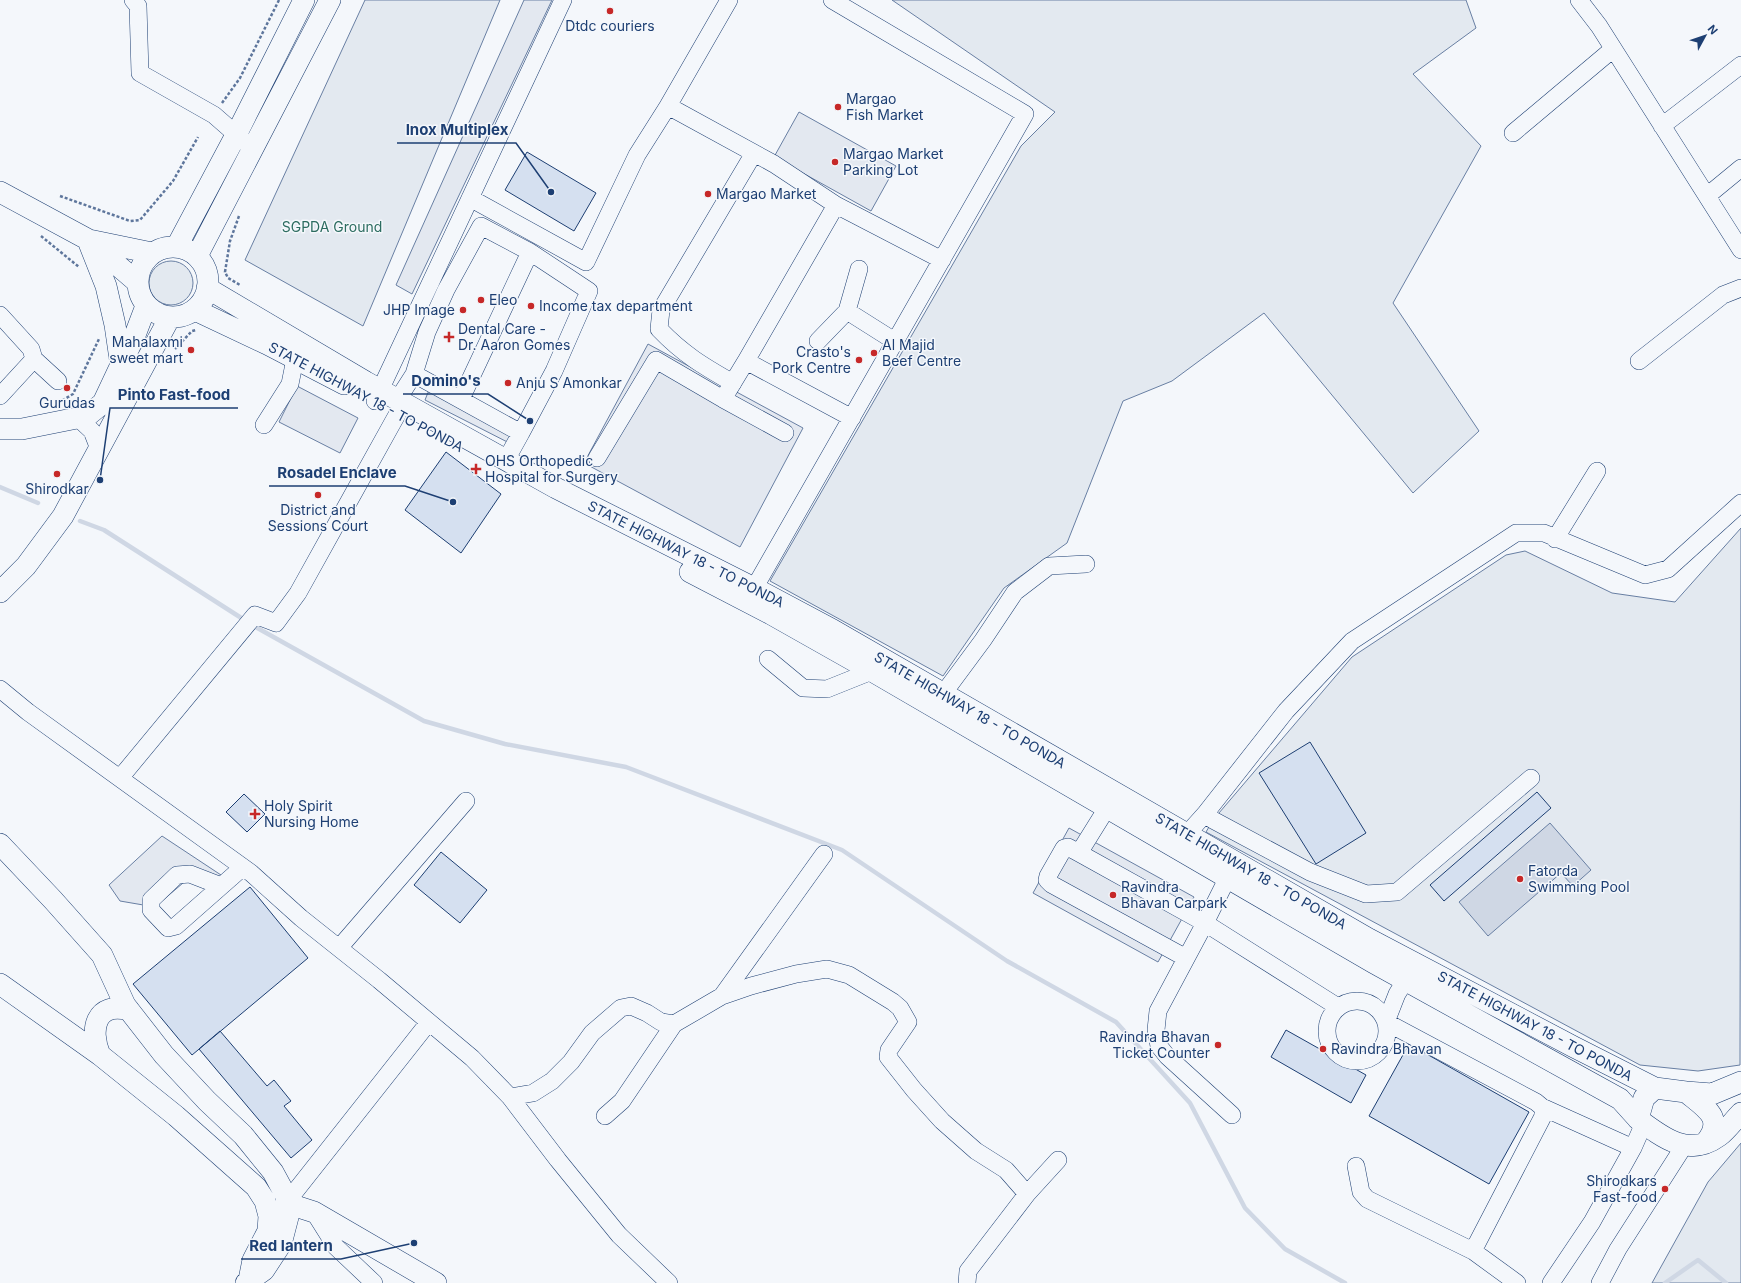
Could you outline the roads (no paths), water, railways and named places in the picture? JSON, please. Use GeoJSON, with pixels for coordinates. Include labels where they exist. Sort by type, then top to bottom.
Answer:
{"type":"FeatureCollection","features":[{"type":"Feature","properties":{"kind":"main road"},"geometry":{"type":"LineString","coordinates":[[177,246],[236,135],[304,0]]}},
{"type":"Feature","properties":{"kind":"main road"},"geometry":{"type":"LineString","coordinates":[[197,256],[330,0]]}},
{"type":"Feature","properties":{"kind":"main road"},"geometry":{"type":"LineString","coordinates":[[0,192],[87,239],[137,282]]}},
{"type":"Feature","properties":{"kind":"main road"},"geometry":{"type":"LineString","coordinates":[[87,239],[152,253]]}},
{"type":"Feature","properties":{"kind":"main road"},"geometry":{"type":"LineString","coordinates":[[87,239],[106,286],[115,325],[121,366]]}},
{"type":"Feature","properties":{"kind":"main road"},"geometry":{"type":"LineString","coordinates":[[168,246],[177,246],[188,250],[197,256],[204,266],[208,276],[208,288],[205,296],[195,310],[187,314],[170,317],[161,315],[146,306],[138,290],[137,282],[141,265],[152,253],[168,246]]}},
{"type":"Feature","properties":{"kind":"main road","name":"STATE HIGHWAY 18 - TO PONDA"},"geometry":{"type":"LineString","coordinates":[[208,288],[378,395],[627,539],[832,630],[943,694],[1180,841],[1227,879],[1405,981],[1620,1099],[1641,1121]]}},
{"type":"Feature","properties":{"kind":"main road"},"geometry":{"type":"LineString","coordinates":[[0,429],[22,429],[87,416],[103,403],[121,366],[146,306]]}},
{"type":"Feature","properties":{"kind":"main road","name":"STATE HIGHWAY 18 - TO PONDA"},"geometry":{"type":"LineString","coordinates":[[195,310],[295,359],[378,395]]}},
{"type":"Feature","properties":{"kind":"main road"},"geometry":{"type":"LineString","coordinates":[[0,592],[26,566],[63,516],[170,317]]}},
{"type":"Feature","properties":{"kind":"main road","name":"STATE HIGHWAY 18 - TO PONDA"},"geometry":{"type":"LineString","coordinates":[[398,406],[506,460],[751,595],[872,671],[1106,808],[1180,841],[1655,1088],[1712,1094],[1741,1082]]}},
{"type":"Feature","properties":{"kind":"main road"},"geometry":{"type":"LineString","coordinates":[[0,844],[102,955],[125,1005],[164,1055],[207,1101],[243,1135],[273,1172],[286,1196],[288,1217],[281,1244],[264,1270],[247,1281]]}},
{"type":"Feature","properties":{"kind":"main road"},"geometry":{"type":"LineString","coordinates":[[0,984],[100,1055],[176,1116],[256,1187],[265,1201],[269,1216],[268,1231],[253,1260],[247,1281]]}},
{"type":"Feature","properties":{"kind":"main road"},"geometry":{"type":"LineString","coordinates":[[100,1055],[94,1039],[94,1031],[98,1020],[108,1010],[118,1008],[129,1010]]}},
{"type":"Feature","properties":{"kind":"main road"},"geometry":{"type":"LineString","coordinates":[[1655,1088],[1644,1098],[1641,1121],[1666,1138],[1684,1146],[1698,1145],[1719,1136],[1741,1113]]}},
{"type":"Feature","properties":{"kind":"main road"},"geometry":{"type":"LineString","coordinates":[[1686,1092],[1713,1117],[1715,1126],[1712,1134],[1706,1142]]}},
{"type":"Feature","properties":{"kind":"main road"},"geometry":{"type":"LineString","coordinates":[[286,1203],[314,1212],[436,1283]]}},
{"type":"Feature","properties":{"kind":"street"},"geometry":{"type":"LineString","coordinates":[[133,0],[138,6],[140,73],[214,115],[253,148]]}},
{"type":"Feature","properties":{"kind":"street"},"geometry":{"type":"LineString","coordinates":[[378,395],[563,0]]}},
{"type":"Feature","properties":{"kind":"street"},"geometry":{"type":"LineString","coordinates":[[470,198],[586,262],[637,155],[668,106],[729,0]]}},
{"type":"Feature","properties":{"kind":"street"},"geometry":{"type":"LineString","coordinates":[[751,595],[1026,114],[832,0]]}},
{"type":"Feature","properties":{"kind":"street"},"geometry":{"type":"LineString","coordinates":[[1579,0],[1599,26],[1741,250]]}},
{"type":"Feature","properties":{"kind":"street"},"geometry":{"type":"LineString","coordinates":[[1512,133],[1613,49]]}},
{"type":"Feature","properties":{"kind":"street"},"geometry":{"type":"LineString","coordinates":[[1662,126],[1741,65]]}},
{"type":"Feature","properties":{"kind":"street"},"geometry":{"type":"LineString","coordinates":[[668,106],[774,164],[836,205],[942,260]]}},
{"type":"Feature","properties":{"kind":"street"},"geometry":{"type":"LineString","coordinates":[[733,383],[696,362],[670,340],[659,328],[661,310],[754,153]]}},
{"type":"Feature","properties":{"kind":"street"},"geometry":{"type":"LineString","coordinates":[[1707,196],[1741,168]]}},
{"type":"Feature","properties":{"kind":"street"},"geometry":{"type":"LineString","coordinates":[[723,399],[836,205]]}},
{"type":"Feature","properties":{"kind":"street"},"geometry":{"type":"LineString","coordinates":[[120,778],[255,615],[276,623],[298,593],[414,374],[427,332],[446,290],[481,226],[530,252],[589,291],[554,371],[506,460]]}},
{"type":"Feature","properties":{"kind":"street"},"geometry":{"type":"LineString","coordinates":[[461,399],[530,252]]}},
{"type":"Feature","properties":{"kind":"street"},"geometry":{"type":"LineString","coordinates":[[818,341],[847,311],[859,269]]}},
{"type":"Feature","properties":{"kind":"street"},"geometry":{"type":"LineString","coordinates":[[1639,361],[1723,295],[1741,288]]}},
{"type":"Feature","properties":{"kind":"street"},"geometry":{"type":"LineString","coordinates":[[847,311],[896,342]]}},
{"type":"Feature","properties":{"kind":"street"},"geometry":{"type":"LineString","coordinates":[[0,315],[31,349],[34,359],[58,381]]}},
{"type":"Feature","properties":{"kind":"street"},"geometry":{"type":"LineString","coordinates":[[0,396],[34,359]]}},
{"type":"Feature","properties":{"kind":"street"},"geometry":{"type":"LineString","coordinates":[[264,425],[290,384],[295,359]]}},
{"type":"Feature","properties":{"kind":"street"},"geometry":{"type":"LineString","coordinates":[[597,458],[656,360],[785,433]]}},
{"type":"Feature","properties":{"kind":"street"},"geometry":{"type":"LineString","coordinates":[[746,361],[852,418]]}},
{"type":"Feature","properties":{"kind":"street"},"geometry":{"type":"LineString","coordinates":[[414,374],[521,433]]}},
{"type":"Feature","properties":{"kind":"street"},"geometry":{"type":"LineString","coordinates":[[78,418],[92,431],[99,449]]}},
{"type":"Feature","properties":{"kind":"street"},"geometry":{"type":"LineString","coordinates":[[1555,539],[1596,471]]}},
{"type":"Feature","properties":{"kind":"street"},"geometry":{"type":"LineString","coordinates":[[1180,841],[1205,814],[1286,711],[1352,641],[1516,533],[1544,533],[1555,539],[1645,575],[1668,569],[1741,503]]}},
{"type":"Feature","properties":{"kind":"street"},"geometry":{"type":"LineString","coordinates":[[943,694],[983,640],[1015,592],[1049,566],[1086,564]]}},
{"type":"Feature","properties":{"kind":"street"},"geometry":{"type":"LineString","coordinates":[[768,659],[803,688],[827,689],[872,671]]}},
{"type":"Feature","properties":{"kind":"street"},"geometry":{"type":"LineString","coordinates":[[0,690],[28,712],[243,867],[301,918],[472,1058],[510,1097],[558,1160],[620,1235],[669,1283]]}},
{"type":"Feature","properties":{"kind":"street"},"geometry":{"type":"LineString","coordinates":[[1205,814],[1213,820],[1310,872],[1366,894],[1397,892],[1531,778]]}},
{"type":"Feature","properties":{"kind":"street"},"geometry":{"type":"LineString","coordinates":[[339,948],[466,801]]}},
{"type":"Feature","properties":{"kind":"street"},"geometry":{"type":"LineString","coordinates":[[1079,853],[1106,808]]}},
{"type":"Feature","properties":{"kind":"street"},"geometry":{"type":"LineString","coordinates":[[1186,958],[1051,884],[1047,880],[1048,876],[1064,848],[1068,847],[1206,923],[1338,1007]]}},
{"type":"Feature","properties":{"kind":"street"},"geometry":{"type":"LineString","coordinates":[[722,996],[824,854]]}},
{"type":"Feature","properties":{"kind":"street"},"geometry":{"type":"LineString","coordinates":[[221,886],[243,867]]}},
{"type":"Feature","properties":{"kind":"street"},"geometry":{"type":"LineString","coordinates":[[1227,879],[1206,923],[1158,1011],[1156,1030],[1158,1046],[1232,1115]]}},
{"type":"Feature","properties":{"kind":"street"},"geometry":{"type":"LineString","coordinates":[[605,1116],[622,1101],[674,1024],[722,996],[751,986],[796,974],[827,970],[849,975],[882,994],[900,1008],[908,1022],[890,1050],[888,1057],[942,1121],[976,1151],[1006,1170],[1021,1185],[1027,1194]]}},
{"type":"Feature","properties":{"kind":"street"},"geometry":{"type":"LineString","coordinates":[[1386,1022],[1397,994],[1405,981]]}},
{"type":"Feature","properties":{"kind":"street"},"geometry":{"type":"LineString","coordinates":[[1356,1000],[1375,1006],[1382,1013],[1386,1022],[1387,1032],[1385,1042],[1380,1050],[1373,1056],[1364,1060],[1354,1061],[1344,1058],[1336,1052],[1330,1044],[1327,1034],[1331,1015],[1338,1007],[1346,1002],[1356,1000]]}},
{"type":"Feature","properties":{"kind":"street"},"geometry":{"type":"LineString","coordinates":[[510,1097],[533,1093],[552,1081],[571,1062],[592,1033],[621,1008],[630,1006],[661,1022],[674,1024]]}},
{"type":"Feature","properties":{"kind":"street"},"geometry":{"type":"LineString","coordinates":[[286,1203],[429,1022]]}},
{"type":"Feature","properties":{"kind":"street"},"geometry":{"type":"LineString","coordinates":[[1386,1022],[1530,1098],[1542,1107],[1633,1148]]}},
{"type":"Feature","properties":{"kind":"street"},"geometry":{"type":"LineString","coordinates":[[1473,1251],[1544,1114],[1542,1107]]}},
{"type":"Feature","properties":{"kind":"street"},"geometry":{"type":"LineString","coordinates":[[1550,1283],[1592,1222],[1633,1148],[1641,1121]]}},
{"type":"Feature","properties":{"kind":"street"},"geometry":{"type":"LineString","coordinates":[[1600,1283],[1618,1249],[1684,1146]]}},
{"type":"Feature","properties":{"kind":"street"},"geometry":{"type":"LineString","coordinates":[[967,1283],[968,1271],[1027,1194],[1058,1160]]}},
{"type":"Feature","properties":{"kind":"street"},"geometry":{"type":"LineString","coordinates":[[1356,1166],[1361,1192],[1367,1199],[1473,1251],[1517,1283]]}},
{"type":"Feature","properties":{"kind":"street"},"geometry":{"type":"LineString","coordinates":[[314,1212],[336,1247],[374,1283]]}},
{"type":"Feature","properties":{"kind":"waterway"},"geometry":{"type":"LineString","coordinates":[[0,487],[38,503]]}},
{"type":"Feature","properties":{"kind":"waterway"},"geometry":{"type":"LineString","coordinates":[[80,521],[104,530],[246,621]]}},
{"type":"Feature","properties":{"kind":"waterway"},"geometry":{"type":"LineString","coordinates":[[252,625],[424,721],[505,744],[626,767],[842,850],[1007,961],[1116,1022],[1190,1103],[1245,1208],[1285,1249],[1345,1283]]}},
{"type":"Feature","properties":{"kind":"waterway"},"geometry":{"type":"LineString","coordinates":[[1665,1283],[1698,1260],[1726,1283]]}},
{"type":"Feature","properties":{"kind":"place","name":"Dtdc couriers"},"geometry":{"type":"Point","coordinates":[610,11]}},
{"type":"Feature","properties":{"kind":"place","name":"Margao Fish Market"},"geometry":{"type":"Point","coordinates":[838,107]}},
{"type":"Feature","properties":{"kind":"place","name":"Margao Market Parking Lot"},"geometry":{"type":"Point","coordinates":[835,162]}},
{"type":"Feature","properties":{"kind":"place","name":"Inox Multiplex"},"geometry":{"type":"Point","coordinates":[551,192]}},
{"type":"Feature","properties":{"kind":"place","name":"Margao Market"},"geometry":{"type":"Point","coordinates":[708,194]}},
{"type":"Feature","properties":{"kind":"place","name":"Eleo"},"geometry":{"type":"Point","coordinates":[481,300]}},
{"type":"Feature","properties":{"kind":"place","name":"Income tax department"},"geometry":{"type":"Point","coordinates":[531,306]}},
{"type":"Feature","properties":{"kind":"place","name":"JHP Image"},"geometry":{"type":"Point","coordinates":[463,310]}},
{"type":"Feature","properties":{"kind":"place","name":"Dental Care - Dr. Aaron Gomes"},"geometry":{"type":"Point","coordinates":[449,337]}},
{"type":"Feature","properties":{"kind":"place","name":"Mahalaxmi sweet mart"},"geometry":{"type":"Point","coordinates":[191,350]}},
{"type":"Feature","properties":{"kind":"place","name":"Al Majid Beef Centre"},"geometry":{"type":"Point","coordinates":[874,353]}},
{"type":"Feature","properties":{"kind":"place","name":"Crasto's Pork Centre"},"geometry":{"type":"Point","coordinates":[859,360]}},
{"type":"Feature","properties":{"kind":"place","name":"Anju S Amonkar"},"geometry":{"type":"Point","coordinates":[508,383]}},
{"type":"Feature","properties":{"kind":"place","name":"Gurudas"},"geometry":{"type":"Point","coordinates":[67,388]}},
{"type":"Feature","properties":{"kind":"place","name":"Domino's"},"geometry":{"type":"Point","coordinates":[530,421]}},
{"type":"Feature","properties":{"kind":"place","name":"OHS Orthopedic Hospital for Surgery"},"geometry":{"type":"Point","coordinates":[476,469]}},
{"type":"Feature","properties":{"kind":"place","name":"Shirodkar"},"geometry":{"type":"Point","coordinates":[57,474]}},
{"type":"Feature","properties":{"kind":"place","name":"Pinto Fast-food"},"geometry":{"type":"Point","coordinates":[100,480]}},
{"type":"Feature","properties":{"kind":"place","name":"District and Sessions Court"},"geometry":{"type":"Point","coordinates":[318,495]}},
{"type":"Feature","properties":{"kind":"place","name":"Rosadel Enclave"},"geometry":{"type":"Point","coordinates":[453,502]}},
{"type":"Feature","properties":{"kind":"place","name":"Holy Spirit Nursing Home"},"geometry":{"type":"Point","coordinates":[255,814]}},
{"type":"Feature","properties":{"kind":"place","name":"Fatorda Swimming Pool"},"geometry":{"type":"Point","coordinates":[1520,879]}},
{"type":"Feature","properties":{"kind":"place","name":"Ravindra Bhavan Carpark"},"geometry":{"type":"Point","coordinates":[1113,895]}},
{"type":"Feature","properties":{"kind":"place","name":"Ravindra Bhavan Ticket Counter"},"geometry":{"type":"Point","coordinates":[1218,1045]}},
{"type":"Feature","properties":{"kind":"place","name":"Ravindra Bhavan"},"geometry":{"type":"Point","coordinates":[1323,1049]}},
{"type":"Feature","properties":{"kind":"place","name":"Shirodkars Fast-food"},"geometry":{"type":"Point","coordinates":[1665,1189]}},
{"type":"Feature","properties":{"kind":"place","name":"Red lantern"},"geometry":{"type":"Point","coordinates":[414,1243]}},
{"type":"Feature","properties":{"kind":"park label","name":"SGPDA Ground"},"geometry":{"type":"Point","coordinates":[332,227]}}]}
